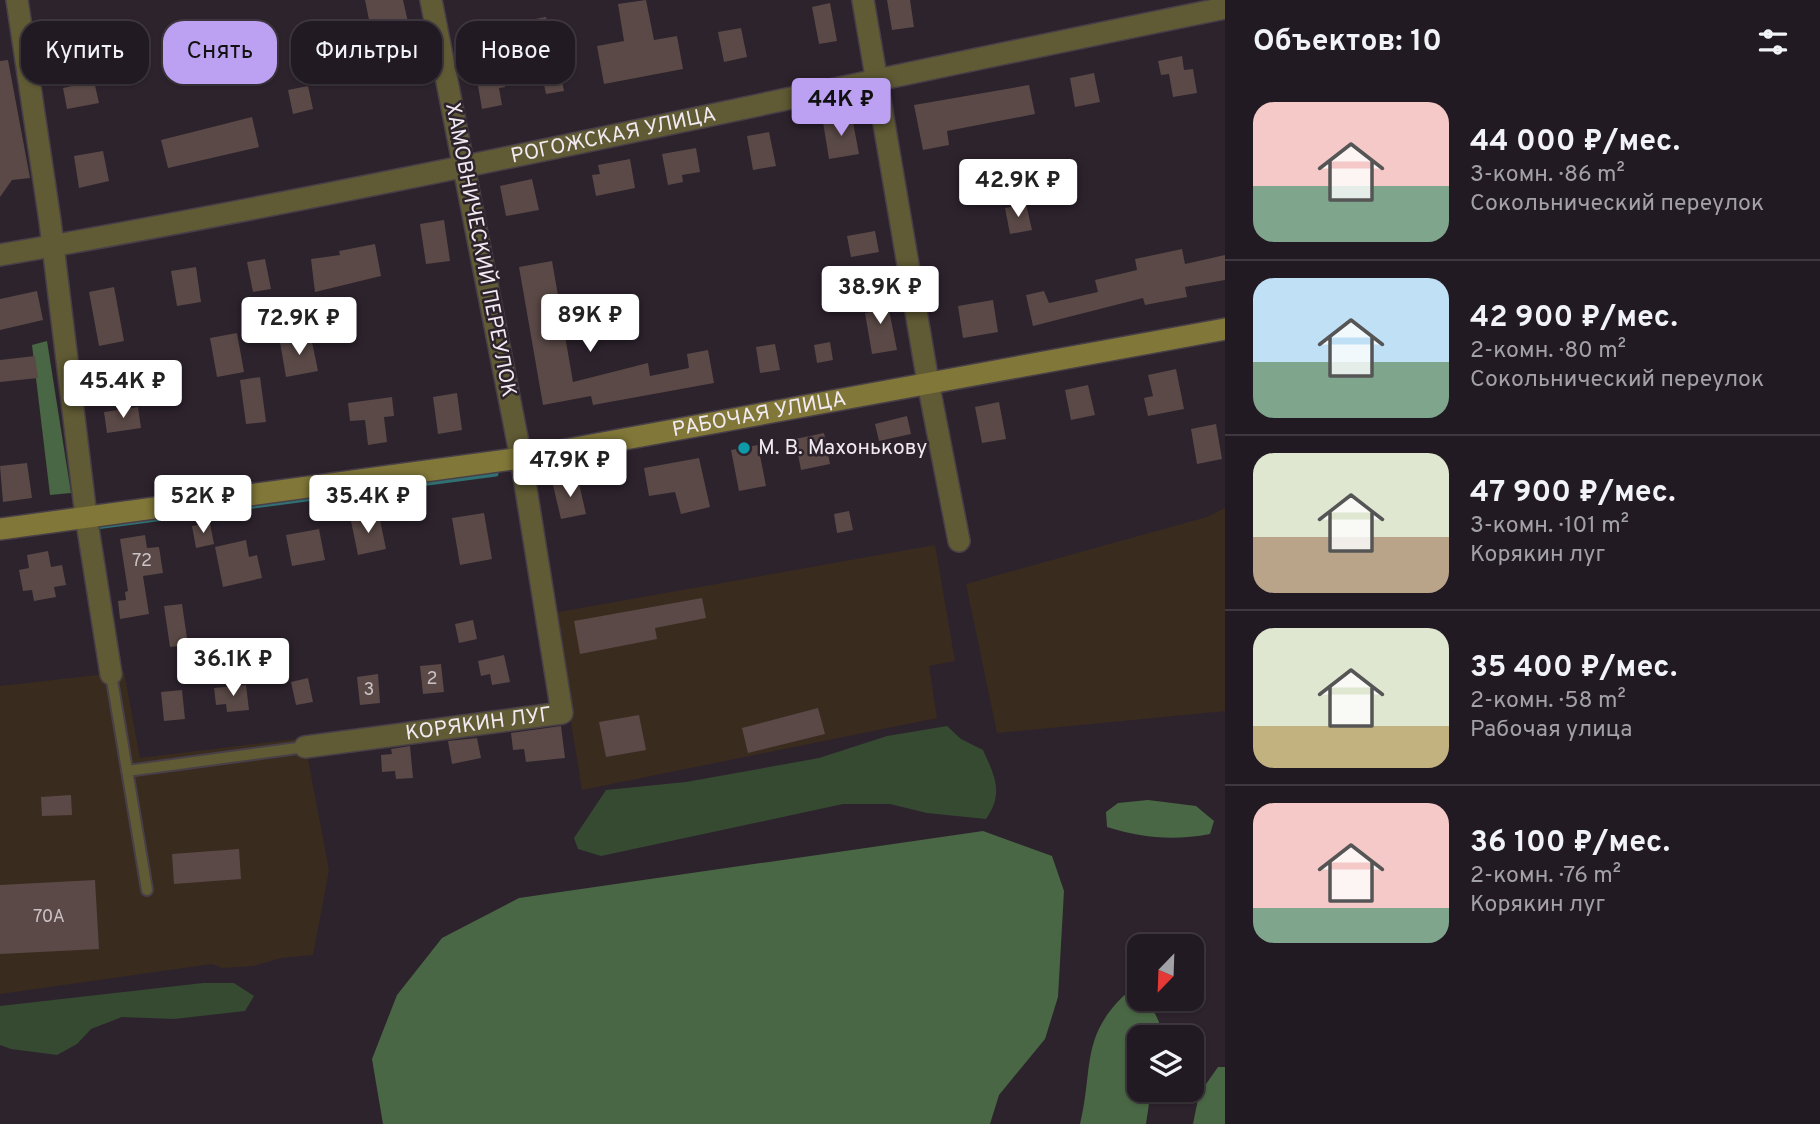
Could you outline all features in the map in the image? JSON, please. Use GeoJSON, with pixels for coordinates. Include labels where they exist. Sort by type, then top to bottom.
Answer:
{"type":"FeatureCollection","features":[{"type":"Feature","properties":{"kind":"main road","name":"РАБОЧАЯ УЛИЦА"},"geometry":{"type":"LineString","coordinates":[[0,529],[521,458],[1225,329]]}},
{"type":"Feature","properties":{"kind":"street"},"geometry":{"type":"LineString","coordinates":[[17,0],[53,246],[86,516],[111,674]]}},
{"type":"Feature","properties":{"kind":"street","name":"ХАМОВНИЧЕСКИЙ ПЕРЕУЛОК"},"geometry":{"type":"LineString","coordinates":[[431,0],[521,458]]}},
{"type":"Feature","properties":{"kind":"street"},"geometry":{"type":"LineString","coordinates":[[863,0],[928,382],[959,541]]}},
{"type":"Feature","properties":{"kind":"street","name":"РОГОЖСКАЯ УЛИЦА"},"geometry":{"type":"LineString","coordinates":[[0,255],[462,167],[876,78],[1225,8]]}},
{"type":"Feature","properties":{"kind":"street","name":"КОРЯКИН ЛУГ"},"geometry":{"type":"LineString","coordinates":[[305,747],[562,713],[521,458]]}},
{"type":"Feature","properties":{"kind":"lane"},"geometry":{"type":"LineString","coordinates":[[111,674],[147,890]]}},
{"type":"Feature","properties":{"kind":"lane"},"geometry":{"type":"LineString","coordinates":[[127,771],[305,747]]}},
{"type":"Feature","properties":{"kind":"shaded area"},"geometry":{"type":"Polygon","coordinates":[[[1225,508],[1225,711],[997,733],[966,584],[1207,517],[1225,508]]]}},
{"type":"Feature","properties":{"kind":"shaded area"},"geometry":{"type":"Polygon","coordinates":[[[935,545],[955,661],[929,666],[937,718],[582,790],[553,613],[935,545]]]}},
{"type":"Feature","properties":{"kind":"shaded area"},"geometry":{"type":"Polygon","coordinates":[[[124,672],[140,758],[304,738],[329,870],[313,955],[281,958],[253,966],[222,968],[212,964],[0,994],[0,686],[124,672]]]}},
{"type":"Feature","properties":{"kind":"green space"},"geometry":{"type":"Polygon","coordinates":[[[47,341],[71,493],[50,495],[32,345],[47,341]]]}},
{"type":"Feature","properties":{"kind":"green space"},"geometry":{"type":"Polygon","coordinates":[[[947,726],[961,739],[983,750],[991,769],[996,793],[992,810],[986,819],[927,813],[890,804],[843,804],[601,856],[578,849],[574,838],[606,790],[686,782],[819,758],[887,736],[947,726]]]}},
{"type":"Feature","properties":{"kind":"green space"},"geometry":{"type":"Polygon","coordinates":[[[1148,800],[1196,806],[1214,821],[1210,834],[1158,837],[1107,827],[1106,812],[1118,803],[1148,800]]]}},
{"type":"Feature","properties":{"kind":"green space"},"geometry":{"type":"Polygon","coordinates":[[[983,831],[1052,856],[1064,891],[1058,997],[1045,1039],[999,1095],[990,1124],[383,1124],[372,1059],[397,995],[442,938],[519,898],[983,831]]]}},
{"type":"Feature","properties":{"kind":"green space"},"geometry":{"type":"Polygon","coordinates":[[[203,983],[234,983],[254,996],[245,1011],[174,1019],[122,1017],[91,1029],[77,1044],[57,1055],[0,1045],[0,1006],[203,983]]]}},
{"type":"Feature","properties":{"kind":"green space"},"geometry":{"type":"Polygon","coordinates":[[[1127,993],[1127,1012],[1154,1012],[1159,1022],[1159,1025],[1127,1025],[1127,1102],[1149,1102],[1146,1124],[1080,1124],[1095,1037],[1114,1006],[1127,993]]]}},
{"type":"Feature","properties":{"kind":"green space"},"geometry":{"type":"Polygon","coordinates":[[[1218,1067],[1225,1067],[1225,1124],[1193,1124],[1197,1102],[1204,1102],[1204,1087],[1218,1067]]]}},
{"type":"Feature","properties":{"kind":"building"},"geometry":{"type":"Polygon","coordinates":[[[365,0],[403,0],[408,21],[369,21],[365,0]]]}},
{"type":"Feature","properties":{"kind":"building"},"geometry":{"type":"Polygon","coordinates":[[[646,0],[654,40],[677,36],[683,69],[604,84],[597,46],[624,41],[618,4],[646,0]]]}},
{"type":"Feature","properties":{"kind":"building"},"geometry":{"type":"Polygon","coordinates":[[[887,0],[910,0],[914,27],[892,30],[887,0]]]}},
{"type":"Feature","properties":{"kind":"building"},"geometry":{"type":"Polygon","coordinates":[[[830,3],[837,41],[819,44],[812,7],[830,3]]]}},
{"type":"Feature","properties":{"kind":"building"},"geometry":{"type":"Polygon","coordinates":[[[546,17],[547,21],[525,21],[546,17]]]}},
{"type":"Feature","properties":{"kind":"building"},"geometry":{"type":"Polygon","coordinates":[[[741,28],[747,57],[724,62],[718,32],[741,28]]]}},
{"type":"Feature","properties":{"kind":"building"},"geometry":{"type":"Polygon","coordinates":[[[1182,56],[1184,70],[1193,69],[1197,93],[1173,97],[1169,74],[1161,75],[1158,61],[1182,56]]]}},
{"type":"Feature","properties":{"kind":"building"},"geometry":{"type":"Polygon","coordinates":[[[8,60],[30,178],[12,180],[0,197],[0,61],[8,60]]]}},
{"type":"Feature","properties":{"kind":"building"},"geometry":{"type":"Polygon","coordinates":[[[1094,73],[1100,102],[1075,107],[1070,78],[1094,73]]]}},
{"type":"Feature","properties":{"kind":"building"},"geometry":{"type":"Polygon","coordinates":[[[95,84],[99,103],[67,109],[63,88],[95,84]]]}},
{"type":"Feature","properties":{"kind":"building"},"geometry":{"type":"Polygon","coordinates":[[[478,84],[504,84],[505,87],[499,88],[502,105],[482,109],[478,84]]]}},
{"type":"Feature","properties":{"kind":"building"},"geometry":{"type":"Polygon","coordinates":[[[544,84],[563,84],[564,91],[546,94],[544,84]]]}},
{"type":"Feature","properties":{"kind":"building"},"geometry":{"type":"Polygon","coordinates":[[[1029,85],[1035,114],[947,131],[949,145],[923,150],[914,105],[1029,85]]]}},
{"type":"Feature","properties":{"kind":"building"},"geometry":{"type":"Polygon","coordinates":[[[308,86],[313,109],[293,114],[288,90],[308,86]]]}},
{"type":"Feature","properties":{"kind":"building"},"geometry":{"type":"Polygon","coordinates":[[[252,117],[259,147],[168,168],[161,140],[252,117]]]}},
{"type":"Feature","properties":{"kind":"building"},"geometry":{"type":"Polygon","coordinates":[[[852,117],[859,154],[829,159],[823,122],[852,117]]]}},
{"type":"Feature","properties":{"kind":"building"},"geometry":{"type":"Polygon","coordinates":[[[769,132],[776,166],[753,170],[747,136],[769,132]]]}},
{"type":"Feature","properties":{"kind":"building"},"geometry":{"type":"Polygon","coordinates":[[[696,148],[700,172],[682,175],[683,182],[668,185],[662,154],[696,148]]]}},
{"type":"Feature","properties":{"kind":"building"},"geometry":{"type":"Polygon","coordinates":[[[103,151],[109,181],[79,188],[74,156],[103,151]]]}},
{"type":"Feature","properties":{"kind":"building"},"geometry":{"type":"Polygon","coordinates":[[[630,159],[635,188],[596,196],[592,175],[600,174],[598,165],[630,159]]]}},
{"type":"Feature","properties":{"kind":"building"},"geometry":{"type":"Polygon","coordinates":[[[532,179],[539,210],[506,216],[500,186],[532,179]]]}},
{"type":"Feature","properties":{"kind":"building"},"geometry":{"type":"Polygon","coordinates":[[[1026,204],[1032,230],[1010,234],[1005,208],[1026,204]]]}},
{"type":"Feature","properties":{"kind":"building"},"geometry":{"type":"Polygon","coordinates":[[[444,220],[450,261],[426,264],[420,224],[444,220]]]}},
{"type":"Feature","properties":{"kind":"building"},"geometry":{"type":"Polygon","coordinates":[[[875,231],[879,252],[851,257],[847,236],[875,231]]]}},
{"type":"Feature","properties":{"kind":"building"},"geometry":{"type":"Polygon","coordinates":[[[375,244],[381,276],[315,292],[311,259],[340,255],[339,251],[375,244]]]}},
{"type":"Feature","properties":{"kind":"building"},"geometry":{"type":"Polygon","coordinates":[[[1182,249],[1185,264],[1225,255],[1225,280],[1185,287],[1187,297],[1145,305],[1143,298],[1033,326],[1026,295],[1044,291],[1049,303],[1098,292],[1095,280],[1137,270],[1135,259],[1182,249]]]}},
{"type":"Feature","properties":{"kind":"building"},"geometry":{"type":"Polygon","coordinates":[[[265,259],[271,289],[253,292],[247,262],[265,259]]]}},
{"type":"Feature","properties":{"kind":"building"},"geometry":{"type":"Polygon","coordinates":[[[552,261],[573,382],[648,363],[650,376],[689,368],[687,354],[708,350],[714,383],[593,405],[591,396],[543,405],[519,267],[552,261]]]}},
{"type":"Feature","properties":{"kind":"building"},"geometry":{"type":"Polygon","coordinates":[[[196,267],[201,302],[177,306],[171,271],[196,267]]]}},
{"type":"Feature","properties":{"kind":"building"},"geometry":{"type":"Polygon","coordinates":[[[114,287],[124,341],[99,346],[89,292],[114,287]]]}},
{"type":"Feature","properties":{"kind":"building"},"geometry":{"type":"Polygon","coordinates":[[[37,291],[43,320],[0,330],[0,299],[37,291]]]}},
{"type":"Feature","properties":{"kind":"building"},"geometry":{"type":"Polygon","coordinates":[[[886,295],[897,350],[872,354],[865,313],[871,312],[869,298],[886,295]]]}},
{"type":"Feature","properties":{"kind":"building"},"geometry":{"type":"Polygon","coordinates":[[[993,300],[998,332],[963,338],[958,306],[993,300]]]}},
{"type":"Feature","properties":{"kind":"building"},"geometry":{"type":"Polygon","coordinates":[[[237,333],[244,372],[217,377],[210,338],[237,333]]]}},
{"type":"Feature","properties":{"kind":"building"},"geometry":{"type":"Polygon","coordinates":[[[311,337],[318,371],[286,377],[280,342],[311,337]]]}},
{"type":"Feature","properties":{"kind":"building"},"geometry":{"type":"Polygon","coordinates":[[[830,342],[833,360],[817,363],[814,345],[830,342]]]}},
{"type":"Feature","properties":{"kind":"building"},"geometry":{"type":"Polygon","coordinates":[[[775,344],[780,370],[760,373],[756,347],[775,344]]]}},
{"type":"Feature","properties":{"kind":"building"},"geometry":{"type":"Polygon","coordinates":[[[35,356],[38,378],[0,382],[0,360],[35,356]]]}},
{"type":"Feature","properties":{"kind":"building"},"geometry":{"type":"Polygon","coordinates":[[[1176,369],[1184,409],[1148,416],[1144,398],[1153,396],[1148,375],[1176,369]]]}},
{"type":"Feature","properties":{"kind":"building"},"geometry":{"type":"Polygon","coordinates":[[[260,377],[266,422],[246,424],[240,380],[260,377]]]}},
{"type":"Feature","properties":{"kind":"building"},"geometry":{"type":"Polygon","coordinates":[[[1088,385],[1095,415],[1071,420],[1065,390],[1088,385]]]}},
{"type":"Feature","properties":{"kind":"building"},"geometry":{"type":"Polygon","coordinates":[[[457,393],[462,430],[438,434],[433,397],[457,393]]]}},
{"type":"Feature","properties":{"kind":"building"},"geometry":{"type":"Polygon","coordinates":[[[392,397],[394,416],[384,417],[387,442],[368,445],[365,420],[350,421],[348,403],[392,397]]]}},
{"type":"Feature","properties":{"kind":"building"},"geometry":{"type":"Polygon","coordinates":[[[999,402],[1006,439],[982,443],[975,407],[999,402]]]}},
{"type":"Feature","properties":{"kind":"building"},"geometry":{"type":"Polygon","coordinates":[[[138,407],[141,428],[107,433],[104,412],[138,407]]]}},
{"type":"Feature","properties":{"kind":"building"},"geometry":{"type":"Polygon","coordinates":[[[907,416],[911,434],[879,441],[875,424],[907,416]]]}},
{"type":"Feature","properties":{"kind":"building"},"geometry":{"type":"Polygon","coordinates":[[[1216,424],[1222,459],[1197,464],[1191,429],[1216,424]]]}},
{"type":"Feature","properties":{"kind":"building"},"geometry":{"type":"Polygon","coordinates":[[[824,433],[830,464],[801,470],[795,439],[824,433]]]}},
{"type":"Feature","properties":{"kind":"building"},"geometry":{"type":"Polygon","coordinates":[[[758,445],[766,486],[739,491],[731,450],[758,445]]]}},
{"type":"Feature","properties":{"kind":"building"},"geometry":{"type":"Polygon","coordinates":[[[699,458],[710,507],[681,514],[675,492],[649,496],[644,468],[699,458]]]}},
{"type":"Feature","properties":{"kind":"building"},"geometry":{"type":"Polygon","coordinates":[[[27,463],[32,498],[3,502],[0,466],[27,463]]]}},
{"type":"Feature","properties":{"kind":"building"},"geometry":{"type":"Polygon","coordinates":[[[578,479],[586,514],[561,519],[553,485],[578,479]]]}},
{"type":"Feature","properties":{"kind":"building"},"geometry":{"type":"Polygon","coordinates":[[[849,511],[853,530],[837,533],[834,514],[849,511]]]}},
{"type":"Feature","properties":{"kind":"building"},"geometry":{"type":"Polygon","coordinates":[[[484,513],[492,559],[460,565],[452,518],[484,513]]]}},
{"type":"Feature","properties":{"kind":"building"},"geometry":{"type":"Polygon","coordinates":[[[379,515],[386,549],[358,555],[351,521],[379,515]]]}},
{"type":"Feature","properties":{"kind":"building"},"geometry":{"type":"Polygon","coordinates":[[[210,523],[214,544],[196,548],[192,526],[210,523]]]}},
{"type":"Feature","properties":{"kind":"building"},"geometry":{"type":"Polygon","coordinates":[[[319,529],[325,560],[292,566],[286,535],[319,529]]]}},
{"type":"Feature","properties":{"kind":"building"},"geometry":{"type":"Polygon","coordinates":[[[145,535],[147,548],[159,547],[163,573],[143,576],[149,614],[120,619],[118,601],[126,600],[125,592],[128,591],[120,539],[145,535]]]}},
{"type":"Feature","properties":{"kind":"building"},"geometry":{"type":"Polygon","coordinates":[[[246,540],[249,557],[257,555],[262,578],[223,587],[215,547],[246,540]]]}},
{"type":"Feature","properties":{"kind":"building"},"geometry":{"type":"Polygon","coordinates":[[[48,551],[51,567],[62,565],[66,585],[54,587],[56,597],[34,601],[32,590],[23,591],[19,570],[29,568],[27,555],[48,551]]]}},
{"type":"Feature","properties":{"kind":"building"},"geometry":{"type":"Polygon","coordinates":[[[702,598],[706,618],[655,628],[657,639],[580,654],[574,621],[702,598]]]}},
{"type":"Feature","properties":{"kind":"building"},"geometry":{"type":"Polygon","coordinates":[[[182,604],[188,645],[170,647],[164,606],[182,604]]]}},
{"type":"Feature","properties":{"kind":"building"},"geometry":{"type":"Polygon","coordinates":[[[473,620],[477,639],[459,643],[455,624],[473,620]]]}},
{"type":"Feature","properties":{"kind":"building"},"geometry":{"type":"Polygon","coordinates":[[[504,655],[510,682],[492,685],[490,674],[481,676],[478,661],[504,655]]]}},
{"type":"Feature","properties":{"kind":"building"},"geometry":{"type":"Polygon","coordinates":[[[441,664],[444,692],[423,694],[420,666],[441,664]]]}},
{"type":"Feature","properties":{"kind":"building"},"geometry":{"type":"Polygon","coordinates":[[[378,674],[380,703],[360,705],[357,677],[378,674]]]}},
{"type":"Feature","properties":{"kind":"building"},"geometry":{"type":"Polygon","coordinates":[[[308,678],[313,702],[296,705],[291,682],[308,678]]]}},
{"type":"Feature","properties":{"kind":"building"},"geometry":{"type":"Polygon","coordinates":[[[246,685],[249,710],[227,712],[226,704],[216,705],[214,688],[246,685]]]}},
{"type":"Feature","properties":{"kind":"building"},"geometry":{"type":"Polygon","coordinates":[[[182,690],[185,719],[164,721],[161,692],[182,690]]]}},
{"type":"Feature","properties":{"kind":"building"},"geometry":{"type":"Polygon","coordinates":[[[818,708],[825,734],[748,753],[742,728],[818,708]]]}},
{"type":"Feature","properties":{"kind":"building"},"geometry":{"type":"Polygon","coordinates":[[[639,715],[646,750],[606,757],[599,722],[639,715]]]}},
{"type":"Feature","properties":{"kind":"building"},"geometry":{"type":"Polygon","coordinates":[[[561,726],[565,758],[526,762],[524,749],[513,750],[511,733],[561,726]]]}},
{"type":"Feature","properties":{"kind":"building"},"geometry":{"type":"Polygon","coordinates":[[[477,738],[481,758],[452,764],[448,741],[477,738]]]}},
{"type":"Feature","properties":{"kind":"building"},"geometry":{"type":"Polygon","coordinates":[[[410,746],[413,778],[396,779],[395,771],[382,772],[381,755],[392,754],[391,749],[410,746]]]}},
{"type":"Feature","properties":{"kind":"building"},"geometry":{"type":"Polygon","coordinates":[[[71,795],[72,815],[42,816],[41,797],[71,795]]]}},
{"type":"Feature","properties":{"kind":"building"},"geometry":{"type":"Polygon","coordinates":[[[239,849],[241,879],[174,884],[172,854],[239,849]]]}},
{"type":"Feature","properties":{"kind":"building"},"geometry":{"type":"Polygon","coordinates":[[[95,880],[99,949],[0,954],[0,885],[95,880]]]}},
{"type":"Feature","properties":{"kind":"waterway"},"geometry":{"type":"LineString","coordinates":[[96,527],[496,474]]}},
{"type":"Feature","properties":{"kind":"place","name":"М. В. Махонькову"},"geometry":{"type":"Point","coordinates":[744,448]}}]}
